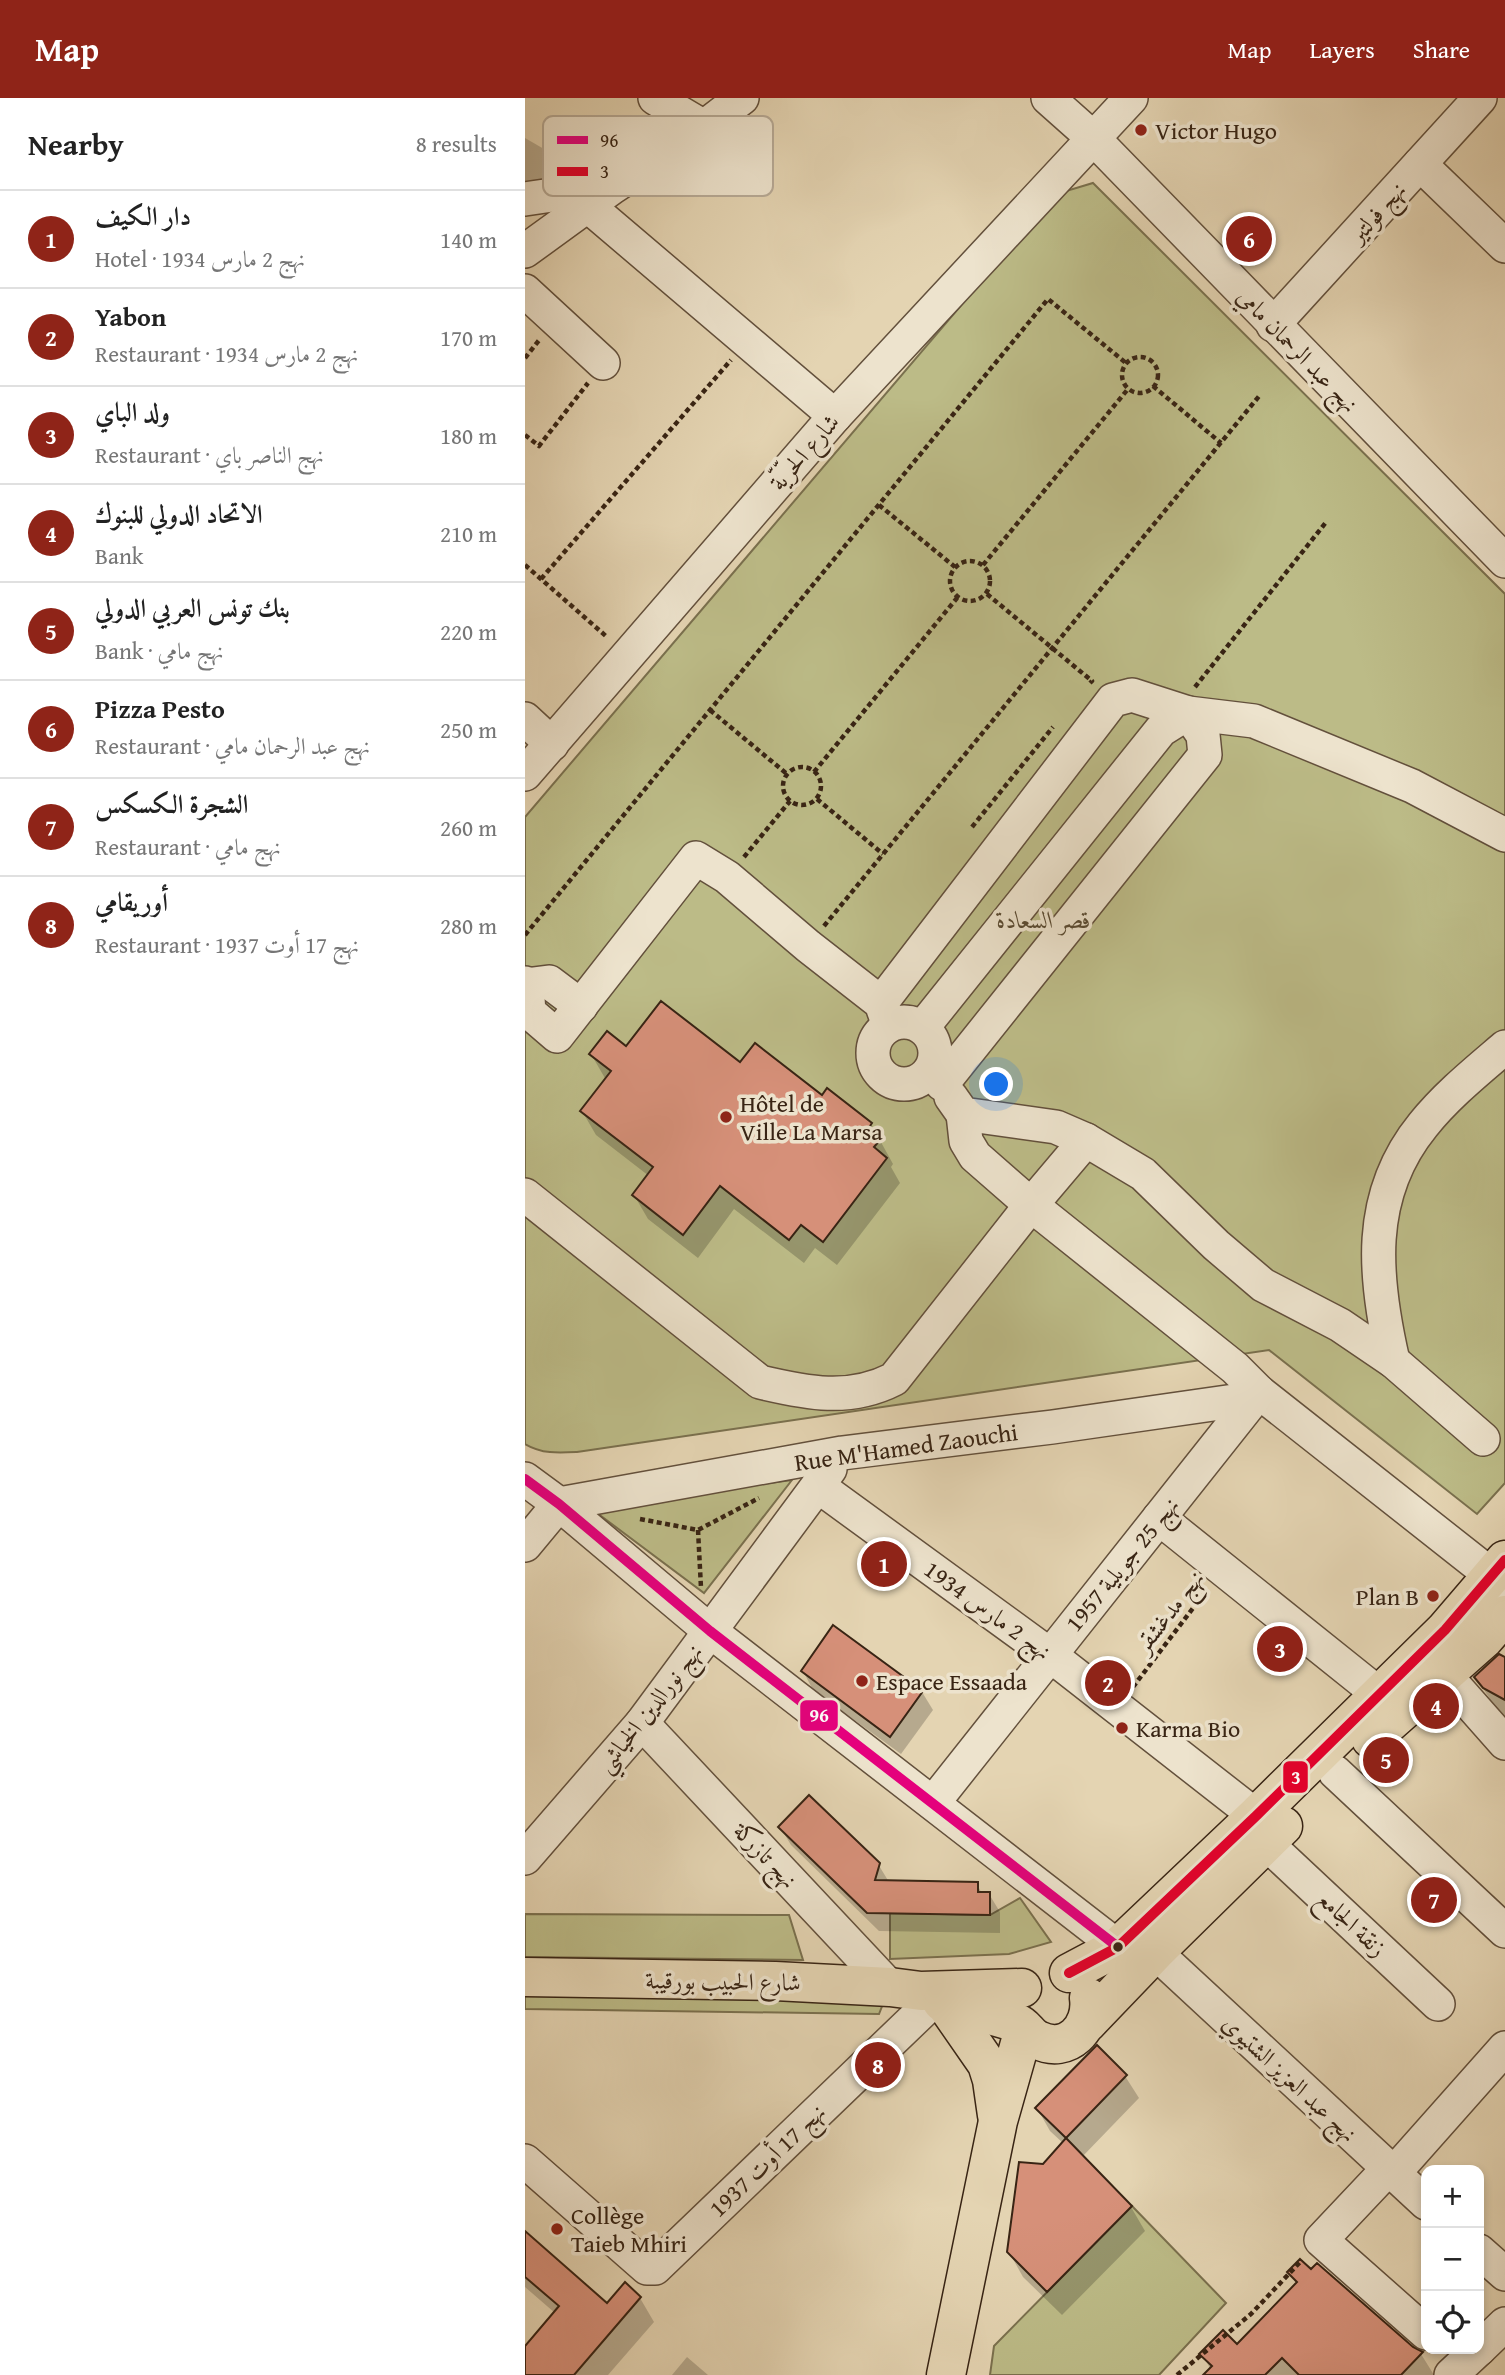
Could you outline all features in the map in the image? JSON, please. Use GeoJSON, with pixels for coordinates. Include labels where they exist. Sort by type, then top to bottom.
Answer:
{"type":"FeatureCollection","features":[{"type":"Feature","properties":{"kind":"main road"},"geometry":{"type":"LineString","coordinates":[[1031,2022],[1068,2041],[1079,2034],[1155,1952],[1380,1695],[1445,1630],[1502,1581]]}},
{"type":"Feature","properties":{"kind":"main road"},"geometry":{"type":"LineString","coordinates":[[1069,1973],[1118,1947],[1335,1772],[1444,1674],[1498,1631]]}},
{"type":"Feature","properties":{"kind":"main road"},"geometry":{"type":"LineString","coordinates":[[984,2186],[1031,2022],[1034,1976],[1051,1970],[1069,1973],[1079,1980],[1090,2000],[1087,2023]]}},
{"type":"Feature","properties":{"kind":"main road","name":"شارع الحبيب بورقيبة"},"geometry":{"type":"LineString","coordinates":[[525,1977],[775,1981],[926,1994],[1031,2022]]}},
{"type":"Feature","properties":{"kind":"main road"},"geometry":{"type":"LineString","coordinates":[[926,1994],[987,2064],[998,2121]]}},
{"type":"Feature","properties":{"kind":"main road"},"geometry":{"type":"LineString","coordinates":[[946,2375],[998,2121],[1031,2022]]}},
{"type":"Feature","properties":{"kind":"street"},"geometry":{"type":"LineString","coordinates":[[655,98],[685,116]]}},
{"type":"Feature","properties":{"kind":"street"},"geometry":{"type":"LineString","coordinates":[[718,116],[742,98]]}},
{"type":"Feature","properties":{"kind":"street","name":"نهج عبد الرحمان مامي"},"geometry":{"type":"LineString","coordinates":[[1048,98],[1093,138],[1505,561]]}},
{"type":"Feature","properties":{"kind":"street","name":"شارع الحرّيّة"},"geometry":{"type":"LineString","coordinates":[[525,775],[835,416],[1131,98]]}},
{"type":"Feature","properties":{"kind":"street","name":"نهج فولتير"},"geometry":{"type":"LineString","coordinates":[[1273,325],[1480,98]]}},
{"type":"Feature","properties":{"kind":"street"},"geometry":{"type":"LineString","coordinates":[[1420,164],[1505,246]]}},
{"type":"Feature","properties":{"kind":"street"},"geometry":{"type":"LineString","coordinates":[[525,251],[600,196]]}},
{"type":"Feature","properties":{"kind":"street"},"geometry":{"type":"LineString","coordinates":[[525,199],[600,196],[748,341],[835,416]]}},
{"type":"Feature","properties":{"kind":"street"},"geometry":{"type":"LineString","coordinates":[[525,291],[603,363]]}},
{"type":"Feature","properties":{"kind":"street"},"geometry":{"type":"LineString","coordinates":[[1188,713],[1203,735],[1205,755],[937,1077],[904,1086],[887,1080],[875,1066],[874,1043],[885,1014],[1114,700],[1132,695],[1188,713],[1254,721],[1412,786],[1505,835]]}},
{"type":"Feature","properties":{"kind":"street"},"geometry":{"type":"LineString","coordinates":[[923,1027],[1161,730],[1188,713]]}},
{"type":"Feature","properties":{"kind":"street"},"geometry":{"type":"LineString","coordinates":[[525,719],[552,744]]}},
{"type":"Feature","properties":{"kind":"street"},"geometry":{"type":"LineString","coordinates":[[526,984],[549,982],[581,1006],[696,858],[727,877],[885,1014],[923,1027],[935,1048],[937,1077],[963,1114],[966,1140],[975,1156],[1031,1205],[1235,1368],[1257,1395],[1502,1581]]}},
{"type":"Feature","properties":{"kind":"street"},"geometry":{"type":"LineString","coordinates":[[1393,1361],[1380,1298],[1379,1254],[1382,1208],[1397,1164],[1423,1125],[1472,1075],[1505,1047]]}},
{"type":"Feature","properties":{"kind":"street"},"geometry":{"type":"LineString","coordinates":[[963,1114],[1056,1127],[1086,1140],[1143,1174],[1216,1245],[1262,1285],[1340,1325],[1393,1361],[1483,1439]]}},
{"type":"Feature","properties":{"kind":"street"},"geometry":{"type":"LineString","coordinates":[[525,1195],[760,1382],[829,1395],[876,1388],[894,1379],[1031,1205],[1086,1140]]}},
{"type":"Feature","properties":{"kind":"street","name":"Rue M'Hamed Zaouchi"},"geometry":{"type":"LineString","coordinates":[[559,1504],[842,1453],[1052,1427],[1257,1395]]}},
{"type":"Feature","properties":{"kind":"street","name":"نهج 25 جويلية 1957"},"geometry":{"type":"LineString","coordinates":[[933,1803],[1257,1395]]}},
{"type":"Feature","properties":{"kind":"street","name":"نهج نورالدين الخياشي"},"geometry":{"type":"LineString","coordinates":[[525,1858],[642,1723],[703,1625],[842,1453]]}},
{"type":"Feature","properties":{"kind":"street"},"geometry":{"type":"LineString","coordinates":[[525,1479],[559,1504],[703,1625],[1118,1947]]}},
{"type":"Feature","properties":{"kind":"street","name":"نهج 2 مارس 1934"},"geometry":{"type":"LineString","coordinates":[[818,1486],[1117,1707],[1261,1830]]}},
{"type":"Feature","properties":{"kind":"street"},"geometry":{"type":"LineString","coordinates":[[525,1545],[559,1504]]}},
{"type":"Feature","properties":{"kind":"street"},"geometry":{"type":"LineString","coordinates":[[1159,1518],[1380,1695]]}},
{"type":"Feature","properties":{"kind":"street"},"geometry":{"type":"LineString","coordinates":[[1444,1674],[1505,1743]]}},
{"type":"Feature","properties":{"kind":"street","name":"نهج تازركة"},"geometry":{"type":"LineString","coordinates":[[642,1723],[926,1994]]}},
{"type":"Feature","properties":{"kind":"street"},"geometry":{"type":"LineString","coordinates":[[1335,1772],[1500,1916]]}},
{"type":"Feature","properties":{"kind":"street","name":"زنقة الجامع"},"geometry":{"type":"LineString","coordinates":[[1261,1830],[1438,2004]]}},
{"type":"Feature","properties":{"kind":"street","name":"نهج عبد العزيز الشتيوي"},"geometry":{"type":"LineString","coordinates":[[1155,1952],[1421,2198]]}},
{"type":"Feature","properties":{"kind":"street","name":"نهج 17 أوت 1937"},"geometry":{"type":"LineString","coordinates":[[525,2161],[647,2268],[655,2268],[926,1994]]}},
{"type":"Feature","properties":{"kind":"street"},"geometry":{"type":"LineString","coordinates":[[1421,2329],[1321,2240],[1391,2171],[1505,2048]]}},
{"type":"Feature","properties":{"kind":"street"},"geometry":{"type":"LineString","coordinates":[[1484,2255],[1505,2274]]}},
{"type":"Feature","properties":{"kind":"street"},"geometry":{"type":"LineString","coordinates":[[1463,2357],[1505,2324]]}},
{"type":"Feature","properties":{"kind":"path"},"geometry":{"type":"LineString","coordinates":[[525,935],[1048,299],[1126,363]]}},
{"type":"Feature","properties":{"kind":"path"},"geometry":{"type":"LineString","coordinates":[[541,579],[748,341]]}},
{"type":"Feature","properties":{"kind":"path"},"geometry":{"type":"LineString","coordinates":[[1138,357],[1151,361],[1158,373],[1153,386],[1141,393],[1128,389],[1121,376],[1126,363],[1138,357]]}},
{"type":"Feature","properties":{"kind":"path"},"geometry":{"type":"LineString","coordinates":[[525,435],[539,446],[603,363]]}},
{"type":"Feature","properties":{"kind":"path"},"geometry":{"type":"LineString","coordinates":[[1153,386],[1221,443]]}},
{"type":"Feature","properties":{"kind":"path"},"geometry":{"type":"LineString","coordinates":[[983,565],[1128,389]]}},
{"type":"Feature","properties":{"kind":"path"},"geometry":{"type":"LineString","coordinates":[[808,946],[1260,395]]}},
{"type":"Feature","properties":{"kind":"path"},"geometry":{"type":"LineString","coordinates":[[879,505],[955,567]]}},
{"type":"Feature","properties":{"kind":"path"},"geometry":{"type":"LineString","coordinates":[[1188,713],[1189,694],[1327,521]]}},
{"type":"Feature","properties":{"kind":"path"},"geometry":{"type":"LineString","coordinates":[[968,561],[983,565],[991,579],[987,594],[972,602],[957,597],[950,583],[950,575],[955,567],[968,561]]}},
{"type":"Feature","properties":{"kind":"path"},"geometry":{"type":"LineString","coordinates":[[525,565],[607,637]]}},
{"type":"Feature","properties":{"kind":"path"},"geometry":{"type":"LineString","coordinates":[[987,594],[1092,681],[1083,691]]}},
{"type":"Feature","properties":{"kind":"path"},"geometry":{"type":"LineString","coordinates":[[814,772],[957,597]]}},
{"type":"Feature","properties":{"kind":"path"},"geometry":{"type":"LineString","coordinates":[[710,710],[787,774]]}},
{"type":"Feature","properties":{"kind":"path"},"geometry":{"type":"LineString","coordinates":[[972,827],[1058,722]]}},
{"type":"Feature","properties":{"kind":"path"},"geometry":{"type":"LineString","coordinates":[[800,767],[814,772],[821,785],[817,799],[804,806],[790,801],[783,788],[787,774],[800,767]]}},
{"type":"Feature","properties":{"kind":"path"},"geometry":{"type":"LineString","coordinates":[[817,799],[883,854]]}},
{"type":"Feature","properties":{"kind":"path"},"geometry":{"type":"LineString","coordinates":[[727,877],[790,801]]}},
{"type":"Feature","properties":{"kind":"path"},"geometry":{"type":"LineString","coordinates":[[703,1625],[698,1530],[769,1492]]}},
{"type":"Feature","properties":{"kind":"path","name":"نهج مدغشقر"},"geometry":{"type":"LineString","coordinates":[[1117,1707],[1223,1569]]}},
{"type":"Feature","properties":{"kind":"path"},"geometry":{"type":"LineString","coordinates":[[1177,2375],[1251,2314],[1321,2240]]}},
{"type":"Feature","properties":{"kind":"green space","name":"قصر السعادة"},"geometry":{"type":"Polygon","coordinates":[[[1093,183],[1505,594],[1505,1483],[1477,1514],[1269,1350],[577,1452],[544,1451],[525,1444],[525,817],[1056,194],[1093,183]]]}},
{"type":"Feature","properties":{"kind":"green space"},"geometry":{"type":"Polygon","coordinates":[[[792,1480],[704,1593],[589,1507],[792,1480]]]}},
{"type":"Feature","properties":{"kind":"green space"},"geometry":{"type":"Polygon","coordinates":[[[1020,1898],[1051,1942],[1009,1954],[890,1959],[890,1913],[990,1915],[1020,1898]]]}},
{"type":"Feature","properties":{"kind":"green space"},"geometry":{"type":"Polygon","coordinates":[[[525,1914],[789,1915],[803,1960],[525,1957],[525,1914]]]}},
{"type":"Feature","properties":{"kind":"green space"},"geometry":{"type":"Polygon","coordinates":[[[525,1987],[888,1991],[879,2014],[525,2009],[525,1987]]]}},
{"type":"Feature","properties":{"kind":"green space"},"geometry":{"type":"Polygon","coordinates":[[[1132,2206],[1226,2303],[1159,2375],[990,2375],[994,2346],[1132,2206]]]}},
{"type":"Feature","properties":{"kind":"building","name":"Hôtel de Ville La Marsa"},"geometry":{"type":"Polygon","coordinates":[[[661,1001],[740,1062],[755,1043],[822,1095],[827,1088],[872,1123],[868,1129],[881,1139],[874,1147],[887,1158],[823,1242],[801,1225],[789,1240],[720,1186],[683,1235],[632,1195],[653,1167],[580,1111],[611,1071],[589,1054],[607,1031],[626,1046],[661,1001]]]}},
{"type":"Feature","properties":{"kind":"building","name":"Espace Essaada"},"geometry":{"type":"Polygon","coordinates":[[[833,1625],[923,1691],[890,1737],[801,1671],[833,1625]]]}},
{"type":"Feature","properties":{"kind":"building"},"geometry":{"type":"Polygon","coordinates":[[[1499,1654],[1505,1657],[1505,1700],[1483,1688],[1474,1677],[1499,1654]]]}},
{"type":"Feature","properties":{"kind":"building"},"geometry":{"type":"Polygon","coordinates":[[[809,1795],[880,1863],[875,1880],[978,1882],[978,1892],[990,1892],[990,1915],[867,1913],[778,1827],[809,1795]]]}},
{"type":"Feature","properties":{"kind":"building"},"geometry":{"type":"Polygon","coordinates":[[[1097,2045],[1127,2075],[1066,2138],[1035,2108],[1097,2045]]]}},
{"type":"Feature","properties":{"kind":"building"},"geometry":{"type":"Polygon","coordinates":[[[1066,2138],[1132,2206],[1047,2292],[1007,2252],[1019,2162],[1043,2164],[1066,2138]]]}},
{"type":"Feature","properties":{"kind":"building"},"geometry":{"type":"Polygon","coordinates":[[[525,2231],[607,2303],[625,2282],[641,2297],[574,2375],[525,2375],[525,2346],[559,2306],[525,2277],[525,2231]]]}},
{"type":"Feature","properties":{"kind":"building"},"geometry":{"type":"Polygon","coordinates":[[[1300,2259],[1311,2269],[1317,2263],[1413,2347],[1421,2351],[1421,2354],[1401,2375],[1299,2375],[1282,2358],[1265,2375],[1203,2375],[1212,2366],[1199,2354],[1223,2330],[1237,2344],[1297,2282],[1287,2272],[1300,2259]]]}},
{"type":"Feature","properties":{"kind":"transit line","name":"96"},"geometry":{"type":"LineString","coordinates":[[525,1479],[559,1504],[710,1631],[1118,1947]]}},
{"type":"Feature","properties":{"kind":"transit line","name":"3"},"geometry":{"type":"LineString","coordinates":[[1069,1973],[1118,1947],[1445,1630],[1505,1560]]}},
{"type":"Feature","properties":{"kind":"place","name":"Victor Hugo"},"geometry":{"type":"Point","coordinates":[1141,130]}},
{"type":"Feature","properties":{"kind":"place","name":"Pizza Pesto"},"geometry":{"type":"Point","coordinates":[1249,239]}},
{"type":"Feature","properties":{"kind":"place","name":"Hôtel de Ville La Marsa"},"geometry":{"type":"Point","coordinates":[726,1117]}},
{"type":"Feature","properties":{"kind":"place","name":"دار الكيف"},"geometry":{"type":"Point","coordinates":[884,1564]}},
{"type":"Feature","properties":{"kind":"place","name":"Plan B"},"geometry":{"type":"Point","coordinates":[1433,1596]}},
{"type":"Feature","properties":{"kind":"place","name":"ولد الباي"},"geometry":{"type":"Point","coordinates":[1280,1649]}},
{"type":"Feature","properties":{"kind":"place","name":"Espace Essaada"},"geometry":{"type":"Point","coordinates":[862,1681]}},
{"type":"Feature","properties":{"kind":"place","name":"Yabon"},"geometry":{"type":"Point","coordinates":[1108,1683]}},
{"type":"Feature","properties":{"kind":"place","name":"الاتحاد الدولي للبنوك"},"geometry":{"type":"Point","coordinates":[1436,1706]}},
{"type":"Feature","properties":{"kind":"place","name":"Karma Bio"},"geometry":{"type":"Point","coordinates":[1122,1728]}},
{"type":"Feature","properties":{"kind":"place","name":"بنك تونس العربي الدولي"},"geometry":{"type":"Point","coordinates":[1386,1760]}},
{"type":"Feature","properties":{"kind":"place","name":"الشجرة الكسكس"},"geometry":{"type":"Point","coordinates":[1434,1900]}},
{"type":"Feature","properties":{"kind":"place","name":"أوريقامي"},"geometry":{"type":"Point","coordinates":[878,2065]}},
{"type":"Feature","properties":{"kind":"place","name":"Collège Taieb Mhiri"},"geometry":{"type":"Point","coordinates":[557,2229]}}]}
